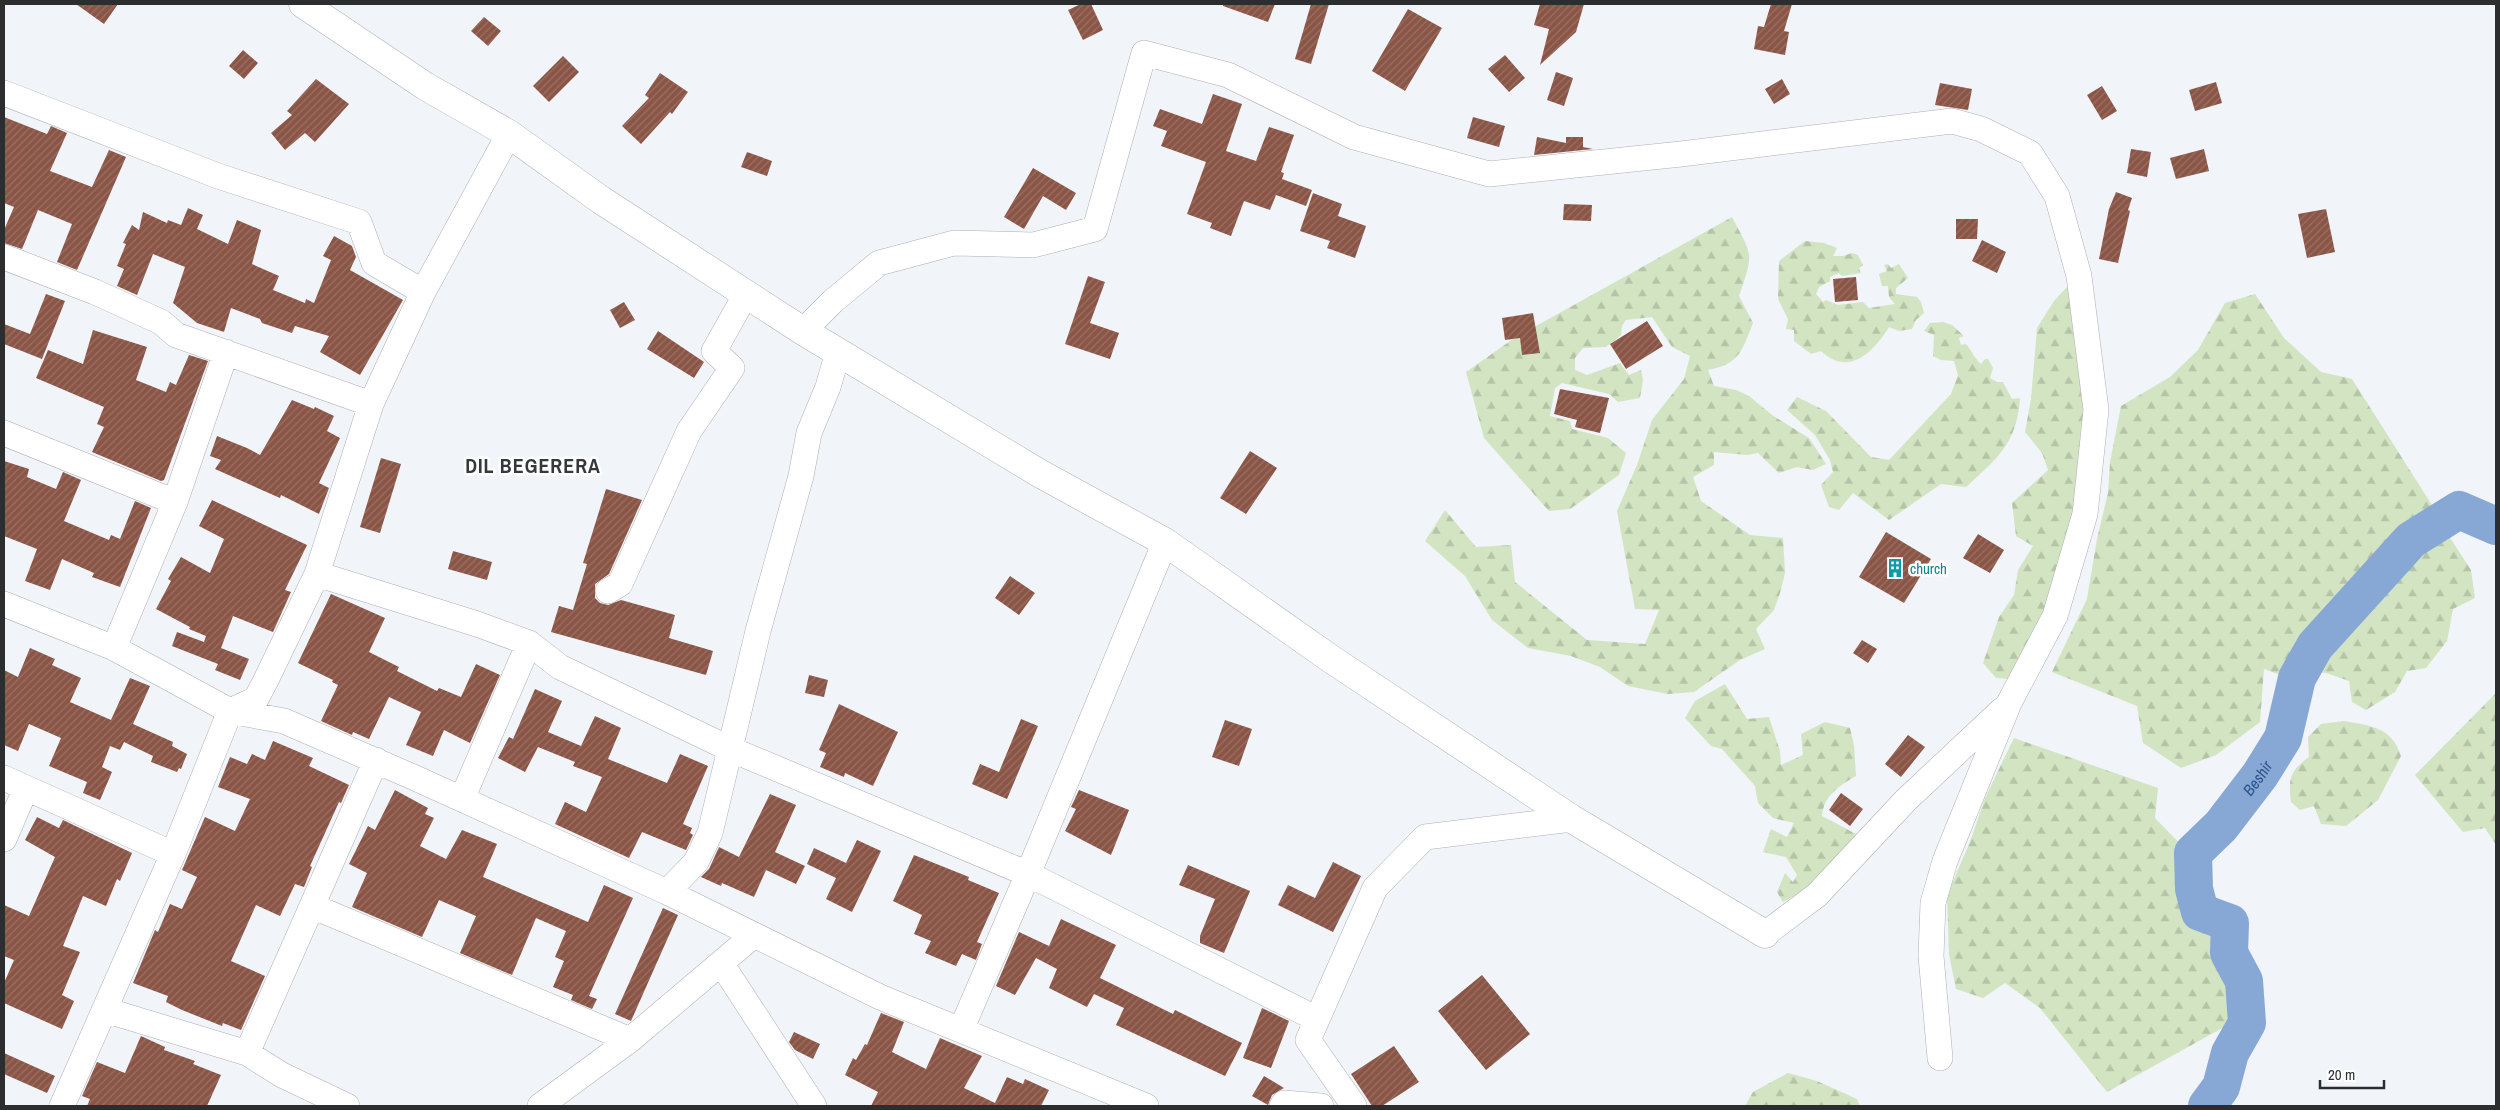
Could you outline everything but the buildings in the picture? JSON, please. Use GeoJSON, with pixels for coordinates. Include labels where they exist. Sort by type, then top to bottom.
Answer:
{"type":"FeatureCollection","features":[{"type":"Feature","properties":{"kind":"main road"},"geometry":{"type":"LineString","coordinates":[[303,4],[425,86],[509,134],[601,200],[803,331],[1039,473],[1165,542],[1331,659],[1572,819],[1765,934]]}},
{"type":"Feature","properties":{"kind":"street"},"geometry":{"type":"LineString","coordinates":[[803,331],[833,301],[879,262],[954,242],[1033,246],[1095,229],[1144,53],[1228,75],[1354,137],[1488,174],[1681,154],[1952,121],[1981,129],[2030,153],[2057,196],[2079,276],[2096,410],[2085,514],[2056,616],[2009,703],[1945,861],[1933,903],[1931,956],[1940,1058]]}},
{"type":"Feature","properties":{"kind":"street"},"geometry":{"type":"LineString","coordinates":[[4,93],[218,176],[359,222],[374,263],[423,292]]}},
{"type":"Feature","properties":{"kind":"street"},"geometry":{"type":"LineString","coordinates":[[62,1106],[173,854],[230,711],[256,699],[317,574],[370,404],[423,292],[509,134]]}},
{"type":"Feature","properties":{"kind":"street"},"geometry":{"type":"LineString","coordinates":[[4,257],[96,292],[161,322],[176,335],[370,404]]}},
{"type":"Feature","properties":{"kind":"street"},"geometry":{"type":"LineString","coordinates":[[608,591],[620,584],[689,431],[732,368],[714,351],[746,294]]}},
{"type":"Feature","properties":{"kind":"street"},"geometry":{"type":"LineString","coordinates":[[114,648],[175,502],[226,352]]}},
{"type":"Feature","properties":{"kind":"street"},"geometry":{"type":"LineString","coordinates":[[667,892],[696,862],[710,833],[771,583],[801,476],[809,433],[828,387],[838,352]]}},
{"type":"Feature","properties":{"kind":"street"},"geometry":{"type":"LineString","coordinates":[[4,433],[175,502]]}},
{"type":"Feature","properties":{"kind":"street"},"geometry":{"type":"LineString","coordinates":[[961,1030],[1028,874],[1165,542]]}},
{"type":"Feature","properties":{"kind":"street"},"geometry":{"type":"LineString","coordinates":[[317,574],[477,624],[529,643],[560,667],[730,749],[1028,874],[1317,1019]]}},
{"type":"Feature","properties":{"kind":"street"},"geometry":{"type":"LineString","coordinates":[[4,604],[114,648],[230,711],[284,721],[462,798],[667,892],[880,997],[1146,1106]]}},
{"type":"Feature","properties":{"kind":"street"},"geometry":{"type":"LineString","coordinates":[[462,798],[529,643]]}},
{"type":"Feature","properties":{"kind":"street"},"geometry":{"type":"LineString","coordinates":[[1765,934],[1817,894],[1906,800],[2009,703]]}},
{"type":"Feature","properties":{"kind":"street"},"geometry":{"type":"LineString","coordinates":[[247,1052],[376,760]]}},
{"type":"Feature","properties":{"kind":"street"},"geometry":{"type":"LineString","coordinates":[[4,778],[173,854]]}},
{"type":"Feature","properties":{"kind":"street"},"geometry":{"type":"LineString","coordinates":[[4,839],[26,788]]}},
{"type":"Feature","properties":{"kind":"street"},"geometry":{"type":"LineString","coordinates":[[1354,1106],[1308,1040],[1375,888],[1425,837],[1572,819]]}},
{"type":"Feature","properties":{"kind":"street"},"geometry":{"type":"LineString","coordinates":[[312,906],[630,1040]]}},
{"type":"Feature","properties":{"kind":"street"},"geometry":{"type":"LineString","coordinates":[[540,1106],[630,1040],[754,935]]}},
{"type":"Feature","properties":{"kind":"street"},"geometry":{"type":"LineString","coordinates":[[721,963],[814,1106]]}},
{"type":"Feature","properties":{"kind":"street"},"geometry":{"type":"LineString","coordinates":[[105,1010],[247,1052],[282,1075],[347,1106]]}},
{"type":"Feature","properties":{"kind":"street"},"geometry":{"type":"LineString","coordinates":[[1282,1106],[1284,1103],[1320,1106]]}},
{"type":"Feature","properties":{"kind":"green space"},"geometry":{"type":"Polygon","coordinates":[[[1732,217],[1744,240],[1749,255],[1747,271],[1739,296],[1753,323],[1742,348],[1733,360],[1708,370],[1714,386],[1736,390],[1749,396],[1772,415],[1809,438],[1826,464],[1813,470],[1797,467],[1779,473],[1758,453],[1747,455],[1714,452],[1714,465],[1693,477],[1701,501],[1750,535],[1783,538],[1785,573],[1774,610],[1756,629],[1765,649],[1740,660],[1694,692],[1668,694],[1628,686],[1600,667],[1571,656],[1528,648],[1492,620],[1465,576],[1425,541],[1445,510],[1476,547],[1511,545],[1515,582],[1587,640],[1645,644],[1659,610],[1635,609],[1617,511],[1637,465],[1652,420],[1684,379],[1690,356],[1672,347],[1652,317],[1626,320],[1622,326],[1621,335],[1606,347],[1583,348],[1575,358],[1575,370],[1587,375],[1620,363],[1629,375],[1641,370],[1643,380],[1640,398],[1618,402],[1609,394],[1562,383],[1555,388],[1550,416],[1570,421],[1572,429],[1608,438],[1626,453],[1619,475],[1570,509],[1549,511],[1484,438],[1466,372],[1513,339],[1732,217]]]}},
{"type":"Feature","properties":{"kind":"green space"},"geometry":{"type":"Polygon","coordinates":[[[1805,241],[1824,243],[1837,248],[1833,256],[1843,256],[1852,253],[1858,255],[1863,265],[1859,268],[1861,273],[1842,276],[1839,273],[1830,277],[1830,281],[1819,287],[1816,294],[1823,302],[1826,300],[1838,305],[1863,302],[1869,308],[1895,304],[1889,297],[1888,286],[1882,286],[1879,274],[1887,271],[1884,265],[1888,264],[1891,268],[1899,264],[1908,278],[1896,288],[1896,294],[1917,297],[1921,302],[1924,313],[1916,320],[1912,329],[1899,331],[1889,327],[1883,337],[1868,353],[1850,362],[1841,362],[1821,351],[1811,354],[1794,341],[1794,330],[1786,329],[1788,319],[1778,299],[1779,261],[1805,241]]]}},
{"type":"Feature","properties":{"kind":"green space"},"geometry":{"type":"Polygon","coordinates":[[[2071,283],[2085,332],[2082,511],[2021,680],[1996,678],[1983,663],[1999,617],[2014,595],[2018,570],[2033,546],[2016,536],[2012,503],[2048,470],[2042,453],[2025,432],[2031,399],[2037,328],[2054,301],[2071,283]]]}},
{"type":"Feature","properties":{"kind":"green space"},"geometry":{"type":"Polygon","coordinates":[[[2255,294],[2284,338],[2321,372],[2352,379],[2442,521],[2404,536],[2321,631],[2286,677],[2264,669],[2260,722],[2216,755],[2181,768],[2143,743],[2137,706],[2052,672],[2087,599],[2097,539],[2108,493],[2110,462],[2121,406],[2170,377],[2198,350],[2225,303],[2255,294]]]}},
{"type":"Feature","properties":{"kind":"green space"},"geometry":{"type":"Polygon","coordinates":[[[1943,322],[1952,325],[1964,336],[1959,338],[1961,345],[1966,344],[1981,364],[1985,359],[1988,359],[1993,368],[1990,378],[1997,382],[2003,382],[2012,399],[2020,398],[2015,427],[2004,448],[1988,467],[1966,487],[1941,484],[1889,520],[1853,493],[1839,510],[1829,507],[1821,485],[1833,472],[1830,460],[1815,435],[1787,410],[1797,397],[1826,411],[1871,457],[1889,460],[1951,394],[1958,375],[1954,361],[1941,360],[1933,356],[1934,335],[1924,331],[1930,323],[1943,322]]]}},
{"type":"Feature","properties":{"kind":"green space"},"geometry":{"type":"Polygon","coordinates":[[[2443,527],[2471,570],[2475,598],[2453,609],[2447,641],[2426,668],[2407,671],[2395,692],[2366,710],[2352,702],[2349,681],[2326,673],[2306,671],[2315,651],[2400,557],[2412,545],[2443,527]]]}},
{"type":"Feature","properties":{"kind":"green space"},"geometry":{"type":"Polygon","coordinates":[[[1725,684],[1747,719],[1769,717],[1780,751],[1781,765],[1803,755],[1801,734],[1825,722],[1850,728],[1854,745],[1856,776],[1833,792],[1826,802],[1822,816],[1856,834],[1855,846],[1805,890],[1783,902],[1777,892],[1785,873],[1793,882],[1797,875],[1786,857],[1763,852],[1771,829],[1787,837],[1794,823],[1773,818],[1758,803],[1755,786],[1722,749],[1711,746],[1685,718],[1695,701],[1725,684]]]}},
{"type":"Feature","properties":{"kind":"green space"},"geometry":{"type":"Polygon","coordinates":[[[2496,693],[2496,845],[2485,828],[2463,832],[2415,775],[2496,693]]]}},
{"type":"Feature","properties":{"kind":"green space"},"geometry":{"type":"Polygon","coordinates":[[[2344,721],[2363,724],[2386,734],[2397,746],[2401,756],[2378,800],[2346,826],[2321,824],[2314,806],[2300,810],[2291,802],[2290,781],[2294,771],[2309,757],[2308,737],[2321,724],[2344,721]]]}},
{"type":"Feature","properties":{"kind":"green space"},"geometry":{"type":"Polygon","coordinates":[[[2014,738],[2158,788],[2155,818],[2189,853],[2197,915],[2227,926],[2225,952],[2241,990],[2242,1017],[2107,1092],[2040,1008],[2005,983],[1983,998],[1956,989],[1949,954],[1947,895],[1970,842],[1985,798],[2014,738]]]}},
{"type":"Feature","properties":{"kind":"green space"},"geometry":{"type":"Polygon","coordinates":[[[1788,1073],[1817,1081],[1857,1099],[1860,1106],[1745,1106],[1753,1092],[1788,1073]]]}},
{"type":"Feature","properties":{"kind":"waterway","name":"Beshir"},"geometry":{"type":"LineString","coordinates":[[2207,1106],[2221,1087],[2230,1053],[2247,1023],[2244,981],[2229,953],[2230,923],[2200,912],[2194,889],[2193,853],[2221,826],[2260,775],[2283,738],[2297,678],[2315,646],[2411,540],[2459,510],[2496,526]]}},
{"type":"Feature","properties":{"kind":"place","name":"church"},"geometry":{"type":"Point","coordinates":[1895,568]}},
{"type":"Feature","properties":{"kind":"district","name":"DIL BEGERERA"},"geometry":{"type":"Point","coordinates":[533,465]}}]}
